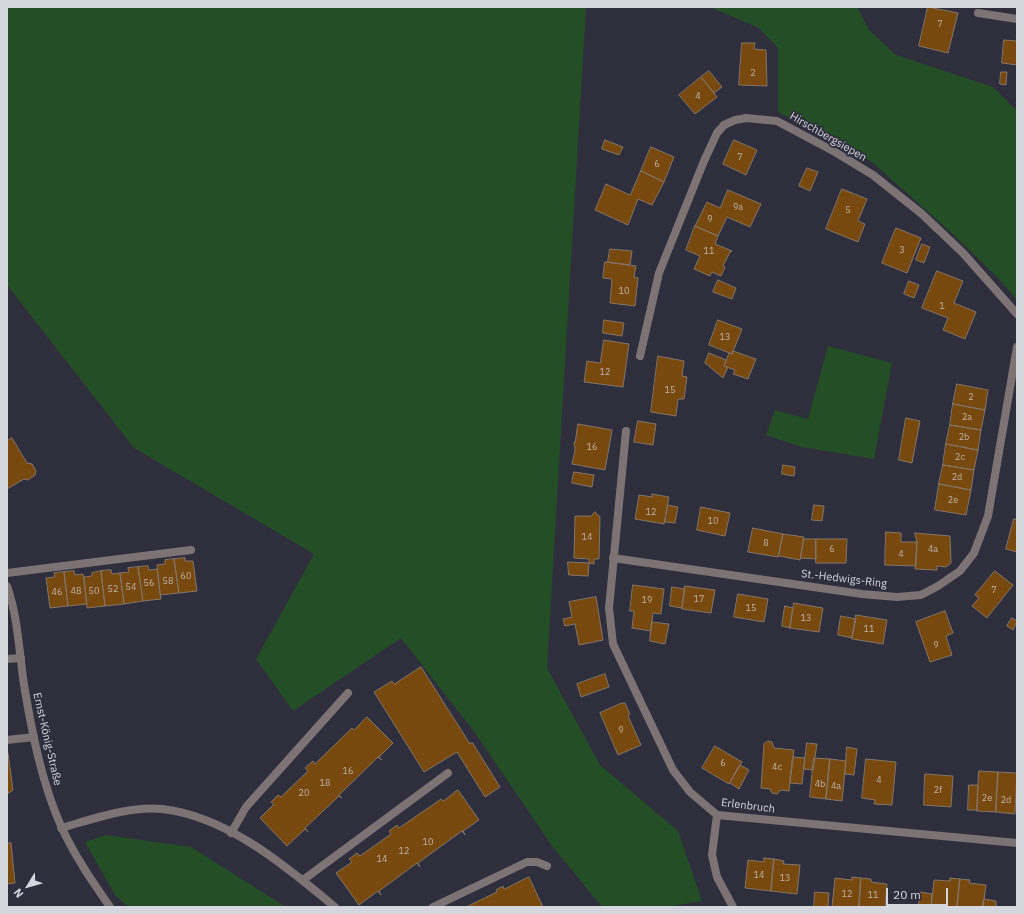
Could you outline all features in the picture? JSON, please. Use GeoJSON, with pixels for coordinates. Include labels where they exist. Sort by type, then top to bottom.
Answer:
{"type":"FeatureCollection","features":[{"type":"Feature","properties":{"kind":"street"},"geometry":{"type":"LineString","coordinates":[[978,10],[1017,19]]}},
{"type":"Feature","properties":{"kind":"street","name":"Hirschbergsiepen"},"geometry":{"type":"LineString","coordinates":[[640,356],[659,273],[707,154],[717,133],[724,125],[735,120],[746,118],[777,121],[835,152],[873,175],[922,214],[958,248],[1017,314]]}},
{"type":"Feature","properties":{"kind":"street","name":"St.-Hedwigs-Ring"},"geometry":{"type":"LineString","coordinates":[[613,558],[862,594],[897,597],[920,595],[938,586],[960,571],[974,553],[988,516],[1017,347]]}},
{"type":"Feature","properties":{"kind":"street"},"geometry":{"type":"LineString","coordinates":[[613,558],[626,431]]}},
{"type":"Feature","properties":{"kind":"street"},"geometry":{"type":"LineString","coordinates":[[7,573],[192,550]]}},
{"type":"Feature","properties":{"kind":"street","name":"Erlenbruch"},"geometry":{"type":"LineString","coordinates":[[613,558],[608,608],[613,644],[673,770],[690,792],[717,815],[1017,843]]}},
{"type":"Feature","properties":{"kind":"street","name":"Ernst-König-Straße"},"geometry":{"type":"LineString","coordinates":[[7,586],[17,625],[34,737],[41,770],[62,828],[85,872],[110,907]]}},
{"type":"Feature","properties":{"kind":"street"},"geometry":{"type":"LineString","coordinates":[[7,660],[21,658]]}},
{"type":"Feature","properties":{"kind":"street"},"geometry":{"type":"LineString","coordinates":[[231,833],[246,807],[348,692]]}},
{"type":"Feature","properties":{"kind":"street"},"geometry":{"type":"LineString","coordinates":[[7,740],[34,737]]}},
{"type":"Feature","properties":{"kind":"street"},"geometry":{"type":"LineString","coordinates":[[303,880],[448,773]]}},
{"type":"Feature","properties":{"kind":"street"},"geometry":{"type":"LineString","coordinates":[[62,828],[117,812],[162,809],[200,818],[250,843],[303,880],[335,907]]}},
{"type":"Feature","properties":{"kind":"street"},"geometry":{"type":"LineString","coordinates":[[717,815],[712,855],[717,877],[733,907]]}},
{"type":"Feature","properties":{"kind":"street"},"geometry":{"type":"LineString","coordinates":[[434,907],[527,862],[536,862],[547,866]]}},
{"type":"Feature","properties":{"kind":"green space"},"geometry":{"type":"Polygon","coordinates":[[[7,7],[586,7],[547,668],[600,765],[678,831],[702,901],[667,907],[602,907],[552,846],[473,730],[401,638],[293,711],[256,659],[314,554],[134,448],[7,285],[7,7]]]}},
{"type":"Feature","properties":{"kind":"green space"},"geometry":{"type":"Polygon","coordinates":[[[710,7],[857,7],[869,30],[896,55],[993,87],[1017,111],[1017,300],[999,279],[955,236],[872,162],[778,112],[778,48],[759,28],[710,7]]]}},
{"type":"Feature","properties":{"kind":"green space"},"geometry":{"type":"Polygon","coordinates":[[[828,346],[892,363],[874,459],[802,447],[766,435],[775,410],[808,419],[828,346]]]}},
{"type":"Feature","properties":{"kind":"green space"},"geometry":{"type":"Polygon","coordinates":[[[106,835],[191,847],[286,907],[128,907],[115,895],[85,842],[106,835]]]}},
{"type":"Feature","properties":{"kind":"building"},"geometry":{"type":"Polygon","coordinates":[[[928,7],[958,13],[948,53],[919,46],[928,7]]]}},
{"type":"Feature","properties":{"kind":"building"},"geometry":{"type":"Polygon","coordinates":[[[1004,40],[1017,41],[1017,65],[1002,63],[1004,40]]]}},
{"type":"Feature","properties":{"kind":"building"},"geometry":{"type":"Polygon","coordinates":[[[742,43],[755,43],[754,49],[766,50],[767,86],[739,85],[742,43]]]}},
{"type":"Feature","properties":{"kind":"building"},"geometry":{"type":"Polygon","coordinates":[[[709,71],[722,87],[714,93],[701,77],[709,71]]]}},
{"type":"Feature","properties":{"kind":"building"},"geometry":{"type":"Polygon","coordinates":[[[1001,72],[1007,72],[1006,85],[1000,84],[1001,72]]]}},
{"type":"Feature","properties":{"kind":"building"},"geometry":{"type":"Polygon","coordinates":[[[701,77],[717,97],[695,114],[679,95],[701,77]]]}},
{"type":"Feature","properties":{"kind":"building"},"geometry":{"type":"Polygon","coordinates":[[[605,140],[623,147],[619,155],[602,149],[605,140]]]}},
{"type":"Feature","properties":{"kind":"building"},"geometry":{"type":"Polygon","coordinates":[[[734,140],[757,150],[746,175],[723,164],[734,140]]]}},
{"type":"Feature","properties":{"kind":"building"},"geometry":{"type":"Polygon","coordinates":[[[651,147],[674,157],[664,182],[641,171],[651,147]]]}},
{"type":"Feature","properties":{"kind":"building"},"geometry":{"type":"Polygon","coordinates":[[[807,168],[818,172],[810,191],[799,186],[807,168]]]}},
{"type":"Feature","properties":{"kind":"building"},"geometry":{"type":"Polygon","coordinates":[[[641,171],[664,182],[652,205],[638,199],[628,225],[595,210],[606,184],[630,195],[641,171]]]}},
{"type":"Feature","properties":{"kind":"building"},"geometry":{"type":"Polygon","coordinates":[[[842,189],[867,199],[858,221],[865,224],[858,242],[826,229],[842,189]]]}},
{"type":"Feature","properties":{"kind":"building"},"geometry":{"type":"Polygon","coordinates":[[[728,190],[761,204],[750,227],[727,217],[718,236],[695,226],[707,202],[720,208],[728,190]]]}},
{"type":"Feature","properties":{"kind":"building"},"geometry":{"type":"Polygon","coordinates":[[[695,226],[718,236],[715,244],[732,251],[730,252],[723,266],[725,267],[721,276],[712,272],[710,276],[694,269],[700,256],[686,250],[695,226]]]}},
{"type":"Feature","properties":{"kind":"building"},"geometry":{"type":"Polygon","coordinates":[[[896,228],[921,238],[907,273],[882,263],[896,228]]]}},
{"type":"Feature","properties":{"kind":"building"},"geometry":{"type":"Polygon","coordinates":[[[922,244],[930,247],[924,263],[916,260],[922,244]]]}},
{"type":"Feature","properties":{"kind":"building"},"geometry":{"type":"Polygon","coordinates":[[[610,249],[632,251],[630,265],[608,262],[610,249]]]}},
{"type":"Feature","properties":{"kind":"building"},"geometry":{"type":"Polygon","coordinates":[[[605,262],[636,266],[634,277],[638,278],[635,306],[610,303],[612,279],[603,278],[605,262]]]}},
{"type":"Feature","properties":{"kind":"building"},"geometry":{"type":"Polygon","coordinates":[[[937,271],[963,281],[954,303],[976,312],[965,339],[943,330],[948,318],[922,308],[937,271]]]}},
{"type":"Feature","properties":{"kind":"building"},"geometry":{"type":"Polygon","coordinates":[[[718,280],[736,288],[732,299],[713,292],[718,280]]]}},
{"type":"Feature","properties":{"kind":"building"},"geometry":{"type":"Polygon","coordinates":[[[909,281],[919,285],[914,298],[904,294],[909,281]]]}},
{"type":"Feature","properties":{"kind":"building"},"geometry":{"type":"Polygon","coordinates":[[[604,320],[624,323],[622,336],[603,333],[604,320]]]}},
{"type":"Feature","properties":{"kind":"building"},"geometry":{"type":"Polygon","coordinates":[[[718,320],[742,329],[732,354],[709,345],[718,320]]]}},
{"type":"Feature","properties":{"kind":"building"},"geometry":{"type":"Polygon","coordinates":[[[604,340],[629,344],[623,387],[584,382],[587,361],[600,363],[604,340]]]}},
{"type":"Feature","properties":{"kind":"building"},"geometry":{"type":"Polygon","coordinates":[[[733,351],[756,359],[748,379],[733,374],[735,370],[724,366],[729,353],[732,354],[733,351]]]}},
{"type":"Feature","properties":{"kind":"building"},"geometry":{"type":"Polygon","coordinates":[[[709,353],[726,360],[724,366],[728,367],[723,378],[705,363],[709,353]]]}},
{"type":"Feature","properties":{"kind":"building"},"geometry":{"type":"Polygon","coordinates":[[[658,356],[684,361],[682,376],[687,377],[684,399],[678,399],[676,416],[651,412],[658,356]]]}},
{"type":"Feature","properties":{"kind":"building"},"geometry":{"type":"Polygon","coordinates":[[[957,384],[988,390],[985,410],[953,404],[957,384]]]}},
{"type":"Feature","properties":{"kind":"building"},"geometry":{"type":"Polygon","coordinates":[[[953,404],[985,410],[981,430],[950,425],[953,404]]]}},
{"type":"Feature","properties":{"kind":"building"},"geometry":{"type":"Polygon","coordinates":[[[906,418],[920,421],[912,463],[899,460],[906,418]]]}},
{"type":"Feature","properties":{"kind":"building"},"geometry":{"type":"Polygon","coordinates":[[[638,421],[656,424],[653,445],[634,442],[638,421]]]}},
{"type":"Feature","properties":{"kind":"building"},"geometry":{"type":"Polygon","coordinates":[[[578,424],[612,430],[605,470],[572,464],[575,450],[574,442],[578,424]]]}},
{"type":"Feature","properties":{"kind":"building"},"geometry":{"type":"Polygon","coordinates":[[[950,425],[981,430],[978,450],[946,444],[950,425]]]}},
{"type":"Feature","properties":{"kind":"building"},"geometry":{"type":"Polygon","coordinates":[[[12,438],[27,463],[32,464],[36,471],[35,475],[28,480],[24,479],[7,489],[7,441],[12,438]]]}},
{"type":"Feature","properties":{"kind":"building"},"geometry":{"type":"Polygon","coordinates":[[[946,444],[978,450],[974,470],[943,465],[946,444]]]}},
{"type":"Feature","properties":{"kind":"building"},"geometry":{"type":"Polygon","coordinates":[[[783,465],[795,467],[794,476],[782,474],[783,465]]]}},
{"type":"Feature","properties":{"kind":"building"},"geometry":{"type":"Polygon","coordinates":[[[943,465],[974,470],[971,490],[939,484],[943,465]]]}},
{"type":"Feature","properties":{"kind":"building"},"geometry":{"type":"Polygon","coordinates":[[[574,472],[594,475],[592,487],[572,483],[574,472]]]}},
{"type":"Feature","properties":{"kind":"building"},"geometry":{"type":"Polygon","coordinates":[[[939,484],[971,490],[966,515],[935,510],[939,484]]]}},
{"type":"Feature","properties":{"kind":"building"},"geometry":{"type":"Polygon","coordinates":[[[652,494],[669,497],[664,524],[635,519],[639,495],[652,497],[652,494]]]}},
{"type":"Feature","properties":{"kind":"building"},"geometry":{"type":"Polygon","coordinates":[[[668,505],[678,507],[675,523],[665,522],[668,505]]]}},
{"type":"Feature","properties":{"kind":"building"},"geometry":{"type":"Polygon","coordinates":[[[814,505],[824,506],[822,521],[812,520],[814,505]]]}},
{"type":"Feature","properties":{"kind":"building"},"geometry":{"type":"Polygon","coordinates":[[[701,507],[730,513],[725,536],[697,530],[701,507]]]}},
{"type":"Feature","properties":{"kind":"building"},"geometry":{"type":"Polygon","coordinates":[[[595,512],[600,517],[599,559],[594,559],[594,564],[589,563],[589,559],[574,558],[575,516],[591,516],[595,512]]]}},
{"type":"Feature","properties":{"kind":"building"},"geometry":{"type":"Polygon","coordinates":[[[1014,519],[1017,519],[1017,552],[1006,549],[1014,519]]]}},
{"type":"Feature","properties":{"kind":"building"},"geometry":{"type":"Polygon","coordinates":[[[753,528],[783,534],[778,557],[748,552],[753,528]]]}},
{"type":"Feature","properties":{"kind":"building"},"geometry":{"type":"Polygon","coordinates":[[[886,532],[901,533],[901,542],[917,542],[916,566],[885,565],[886,532]]]}},
{"type":"Feature","properties":{"kind":"building"},"geometry":{"type":"Polygon","coordinates":[[[915,533],[950,536],[951,563],[946,567],[937,566],[937,570],[915,569],[917,542],[915,533]]]}},
{"type":"Feature","properties":{"kind":"building"},"geometry":{"type":"Polygon","coordinates":[[[783,534],[804,537],[800,560],[779,556],[783,534]]]}},
{"type":"Feature","properties":{"kind":"building"},"geometry":{"type":"Polygon","coordinates":[[[804,539],[816,539],[816,559],[801,558],[804,539]]]}},
{"type":"Feature","properties":{"kind":"building"},"geometry":{"type":"Polygon","coordinates":[[[816,539],[847,539],[846,563],[816,563],[816,539]]]}},
{"type":"Feature","properties":{"kind":"building"},"geometry":{"type":"Polygon","coordinates":[[[185,558],[185,561],[193,561],[197,591],[179,593],[174,559],[185,558]]]}},
{"type":"Feature","properties":{"kind":"building"},"geometry":{"type":"Polygon","coordinates":[[[174,559],[179,593],[160,595],[157,565],[165,564],[165,560],[174,559]]]}},
{"type":"Feature","properties":{"kind":"building"},"geometry":{"type":"Polygon","coordinates":[[[568,562],[589,563],[588,576],[569,575],[568,562]]]}},
{"type":"Feature","properties":{"kind":"building"},"geometry":{"type":"Polygon","coordinates":[[[148,566],[149,570],[157,569],[161,599],[143,601],[138,567],[148,566]]]}},
{"type":"Feature","properties":{"kind":"building"},"geometry":{"type":"Polygon","coordinates":[[[138,567],[143,601],[124,604],[120,573],[129,572],[128,568],[138,567]]]}},
{"type":"Feature","properties":{"kind":"building"},"geometry":{"type":"Polygon","coordinates":[[[111,570],[112,574],[120,573],[124,604],[105,606],[101,571],[111,570]]]}},
{"type":"Feature","properties":{"kind":"building"},"geometry":{"type":"Polygon","coordinates":[[[74,571],[75,575],[83,574],[87,604],[68,606],[64,572],[74,571]]]}},
{"type":"Feature","properties":{"kind":"building"},"geometry":{"type":"Polygon","coordinates":[[[101,571],[105,606],[87,608],[84,577],[92,576],[92,573],[101,571]]]}},
{"type":"Feature","properties":{"kind":"building"},"geometry":{"type":"Polygon","coordinates":[[[995,571],[1013,585],[987,618],[972,606],[979,598],[975,595],[995,571]]]}},
{"type":"Feature","properties":{"kind":"building"},"geometry":{"type":"Polygon","coordinates":[[[64,572],[68,606],[50,608],[46,578],[55,577],[54,573],[64,572]]]}},
{"type":"Feature","properties":{"kind":"building"},"geometry":{"type":"Polygon","coordinates":[[[633,585],[664,589],[661,614],[653,613],[651,631],[632,628],[634,611],[630,611],[633,585]]]}},
{"type":"Feature","properties":{"kind":"building"},"geometry":{"type":"Polygon","coordinates":[[[685,586],[715,590],[711,613],[682,609],[685,586]]]}},
{"type":"Feature","properties":{"kind":"building"},"geometry":{"type":"Polygon","coordinates":[[[672,587],[685,589],[682,608],[670,606],[672,587]]]}},
{"type":"Feature","properties":{"kind":"building"},"geometry":{"type":"Polygon","coordinates":[[[738,594],[768,599],[764,622],[734,617],[738,594]]]}},
{"type":"Feature","properties":{"kind":"building"},"geometry":{"type":"Polygon","coordinates":[[[596,597],[603,640],[579,645],[575,624],[565,626],[563,619],[572,617],[569,602],[596,597]]]}},
{"type":"Feature","properties":{"kind":"building"},"geometry":{"type":"Polygon","coordinates":[[[794,603],[823,608],[819,632],[790,628],[794,603]]]}},
{"type":"Feature","properties":{"kind":"building"},"geometry":{"type":"Polygon","coordinates":[[[785,606],[793,608],[790,628],[782,626],[785,606]]]}},
{"type":"Feature","properties":{"kind":"building"},"geometry":{"type":"Polygon","coordinates":[[[945,611],[953,633],[946,636],[952,655],[930,662],[916,622],[945,611]]]}},
{"type":"Feature","properties":{"kind":"building"},"geometry":{"type":"Polygon","coordinates":[[[856,615],[887,620],[883,644],[852,639],[856,615]]]}},
{"type":"Feature","properties":{"kind":"building"},"geometry":{"type":"Polygon","coordinates":[[[841,616],[856,619],[852,638],[838,635],[841,616]]]}},
{"type":"Feature","properties":{"kind":"building"},"geometry":{"type":"Polygon","coordinates":[[[1012,618],[1017,621],[1013,630],[1007,626],[1012,618]]]}},
{"type":"Feature","properties":{"kind":"building"},"geometry":{"type":"Polygon","coordinates":[[[652,622],[669,624],[665,644],[650,641],[652,622]]]}},
{"type":"Feature","properties":{"kind":"building"},"geometry":{"type":"Polygon","coordinates":[[[421,667],[470,744],[472,742],[500,787],[485,797],[457,752],[424,772],[374,692],[392,681],[394,684],[421,667]]]}},
{"type":"Feature","properties":{"kind":"building"},"geometry":{"type":"Polygon","coordinates":[[[605,674],[609,687],[581,697],[577,684],[605,674]]]}},
{"type":"Feature","properties":{"kind":"building"},"geometry":{"type":"Polygon","coordinates":[[[625,703],[630,714],[628,716],[641,745],[618,755],[600,713],[625,703]]]}},
{"type":"Feature","properties":{"kind":"building"},"geometry":{"type":"Polygon","coordinates":[[[367,717],[393,743],[379,757],[382,760],[378,757],[339,795],[342,798],[339,796],[305,828],[308,832],[305,829],[287,846],[260,818],[274,804],[271,802],[278,795],[281,797],[308,771],[305,768],[313,761],[315,764],[352,728],[354,730],[367,717]]]}},
{"type":"Feature","properties":{"kind":"building"},"geometry":{"type":"Polygon","coordinates":[[[768,741],[772,742],[774,748],[794,750],[789,791],[781,790],[777,794],[772,793],[770,789],[761,788],[764,744],[768,741]]]}},
{"type":"Feature","properties":{"kind":"building"},"geometry":{"type":"Polygon","coordinates":[[[807,743],[817,744],[813,770],[804,769],[807,743]]]}},
{"type":"Feature","properties":{"kind":"building"},"geometry":{"type":"Polygon","coordinates":[[[715,746],[742,762],[729,784],[702,768],[715,746]]]}},
{"type":"Feature","properties":{"kind":"building"},"geometry":{"type":"Polygon","coordinates":[[[847,747],[857,749],[854,775],[845,774],[847,747]]]}},
{"type":"Feature","properties":{"kind":"building"},"geometry":{"type":"Polygon","coordinates":[[[7,753],[13,790],[7,794],[7,753]]]}},
{"type":"Feature","properties":{"kind":"building"},"geometry":{"type":"Polygon","coordinates":[[[793,757],[805,758],[802,784],[790,783],[793,757]]]}},
{"type":"Feature","properties":{"kind":"building"},"geometry":{"type":"Polygon","coordinates":[[[814,758],[830,759],[826,799],[810,797],[814,758]]]}},
{"type":"Feature","properties":{"kind":"building"},"geometry":{"type":"Polygon","coordinates":[[[830,759],[846,761],[842,801],[826,799],[830,759]]]}},
{"type":"Feature","properties":{"kind":"building"},"geometry":{"type":"Polygon","coordinates":[[[866,759],[896,762],[892,805],[874,804],[875,800],[862,798],[866,759]]]}},
{"type":"Feature","properties":{"kind":"building"},"geometry":{"type":"Polygon","coordinates":[[[740,765],[749,770],[739,789],[730,783],[740,765]]]}},
{"type":"Feature","properties":{"kind":"building"},"geometry":{"type":"Polygon","coordinates":[[[979,771],[998,772],[996,812],[977,811],[979,771]]]}},
{"type":"Feature","properties":{"kind":"building"},"geometry":{"type":"Polygon","coordinates":[[[998,772],[1017,773],[1015,814],[996,812],[998,772]]]}},
{"type":"Feature","properties":{"kind":"building"},"geometry":{"type":"Polygon","coordinates":[[[925,774],[953,776],[951,807],[924,805],[925,774]]]}},
{"type":"Feature","properties":{"kind":"building"},"geometry":{"type":"Polygon","coordinates":[[[969,785],[978,785],[977,810],[968,810],[969,785]]]}},
{"type":"Feature","properties":{"kind":"building"},"geometry":{"type":"Polygon","coordinates":[[[458,790],[479,820],[463,831],[465,835],[462,831],[418,863],[420,867],[417,863],[379,891],[381,895],[378,891],[359,905],[336,873],[352,862],[349,859],[357,853],[360,856],[391,834],[389,831],[397,825],[399,828],[441,799],[443,801],[458,790]]]}},
{"type":"Feature","properties":{"kind":"building"},"geometry":{"type":"Polygon","coordinates":[[[11,843],[15,883],[7,884],[7,844],[11,843]]]}},
{"type":"Feature","properties":{"kind":"building"},"geometry":{"type":"Polygon","coordinates":[[[764,858],[774,859],[771,891],[745,888],[748,860],[764,862],[764,858]]]}},
{"type":"Feature","properties":{"kind":"building"},"geometry":{"type":"Polygon","coordinates":[[[774,859],[784,861],[783,864],[800,865],[797,894],[771,891],[774,859]]]}},
{"type":"Feature","properties":{"kind":"building"},"geometry":{"type":"Polygon","coordinates":[[[529,877],[543,907],[466,907],[497,892],[496,890],[503,886],[504,889],[529,877]]]}},
{"type":"Feature","properties":{"kind":"building"},"geometry":{"type":"Polygon","coordinates":[[[852,877],[861,878],[859,907],[832,907],[835,878],[852,880],[852,877]]]}},
{"type":"Feature","properties":{"kind":"building"},"geometry":{"type":"Polygon","coordinates":[[[861,878],[871,879],[871,882],[887,884],[885,907],[859,907],[861,878]]]}},
{"type":"Feature","properties":{"kind":"building"},"geometry":{"type":"Polygon","coordinates":[[[950,878],[960,879],[957,907],[931,907],[934,880],[950,881],[950,878]]]}},
{"type":"Feature","properties":{"kind":"building"},"geometry":{"type":"Polygon","coordinates":[[[960,879],[970,880],[969,883],[986,885],[983,907],[957,907],[960,879]]]}},
{"type":"Feature","properties":{"kind":"building"},"geometry":{"type":"Polygon","coordinates":[[[815,892],[829,893],[828,907],[814,907],[815,892]]]}},
{"type":"Feature","properties":{"kind":"building"},"geometry":{"type":"Polygon","coordinates":[[[920,892],[932,894],[931,907],[919,907],[920,892]]]}},
{"type":"Feature","properties":{"kind":"building"},"geometry":{"type":"Polygon","coordinates":[[[984,899],[996,901],[996,907],[983,907],[984,899]]]}}]}
